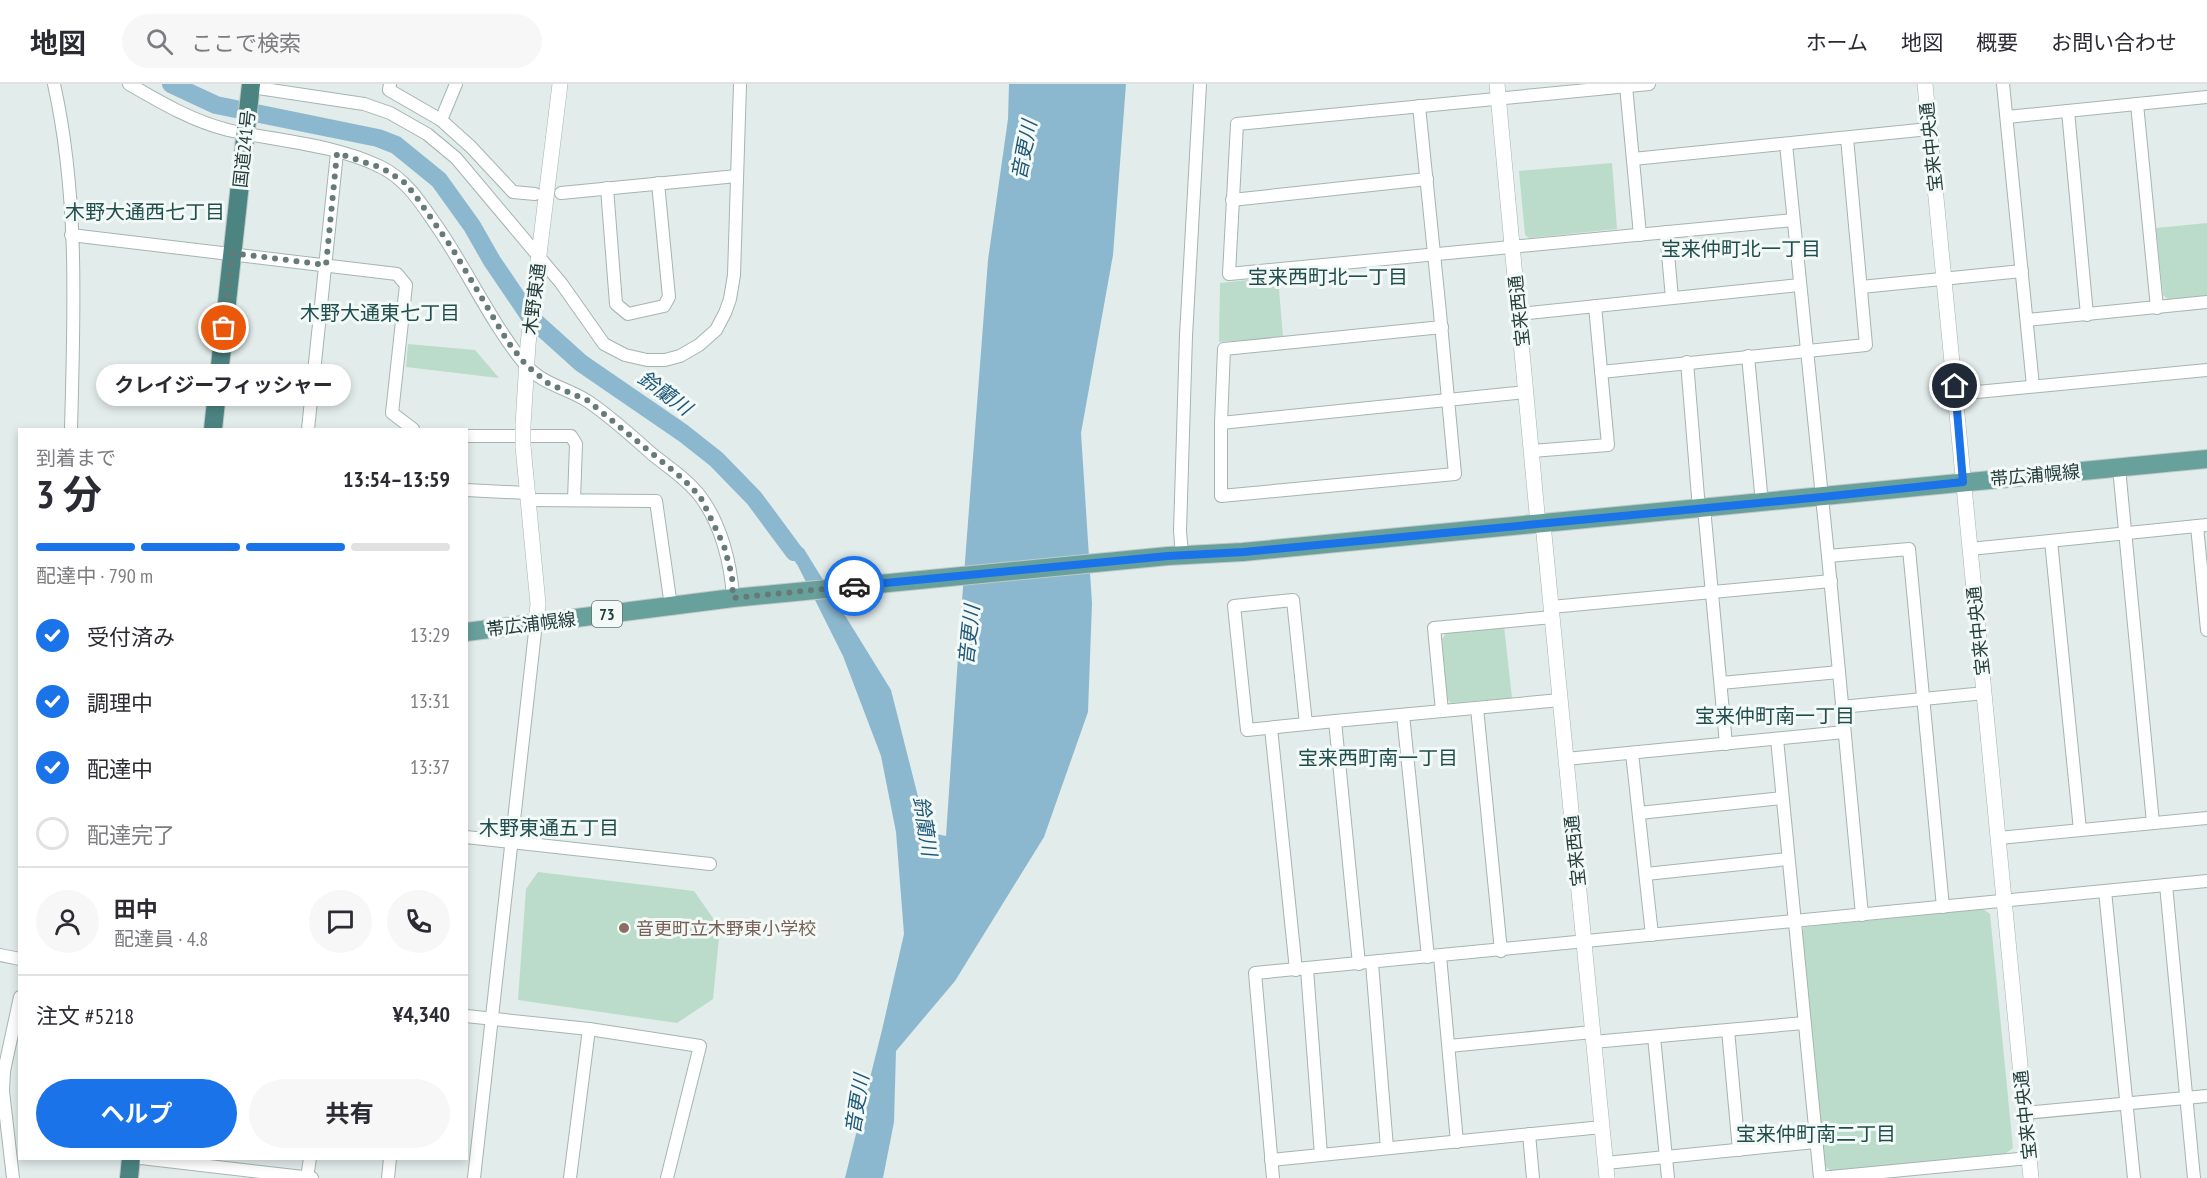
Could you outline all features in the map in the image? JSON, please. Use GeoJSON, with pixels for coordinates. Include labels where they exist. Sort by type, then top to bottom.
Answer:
{"type":"FeatureCollection","features":[{"type":"Feature","properties":{"kind":"highway","name":"国道241号"},"geometry":{"type":"LineString","coordinates":[[213,428],[251,89]]}},
{"type":"Feature","properties":{"kind":"highway"},"geometry":{"type":"LineString","coordinates":[[129,1178],[131,1160]]}},
{"type":"Feature","properties":{"kind":"main road","name":"帯広浦幌線"},"geometry":{"type":"LineString","coordinates":[[468,632],[740,597],[1175,556],[1244,552],[2207,459]]}},
{"type":"Feature","properties":{"kind":"street"},"geometry":{"type":"LineString","coordinates":[[54,84],[68,169],[74,315],[71,428]]}},
{"type":"Feature","properties":{"kind":"street"},"geometry":{"type":"LineString","coordinates":[[129,84],[180,113],[227,129],[247,128],[337,153],[382,168],[403,181],[452,248],[508,342],[526,365],[549,384],[587,400],[682,478],[700,496],[724,546],[740,597]]}},
{"type":"Feature","properties":{"kind":"street"},"geometry":{"type":"LineString","coordinates":[[390,84],[388,90],[441,120],[471,147],[513,192],[535,194]]}},
{"type":"Feature","properties":{"kind":"street"},"geometry":{"type":"LineString","coordinates":[[441,120],[456,84]]}},
{"type":"Feature","properties":{"kind":"street","name":"木野東通"},"geometry":{"type":"LineString","coordinates":[[536,623],[538,604],[523,425],[528,344],[560,84]]}},
{"type":"Feature","properties":{"kind":"street"},"geometry":{"type":"LineString","coordinates":[[251,89],[364,104],[390,113],[409,123],[456,158],[561,283],[604,344],[626,355],[647,360],[665,360],[680,356],[699,345],[716,330],[730,299],[734,275],[740,84]]}},
{"type":"Feature","properties":{"kind":"street"},"geometry":{"type":"LineString","coordinates":[[1175,556],[1180,531],[1186,336],[1200,84]]}},
{"type":"Feature","properties":{"kind":"street"},"geometry":{"type":"LineString","coordinates":[[1649,84],[1497,92],[1419,106],[1237,124],[1229,274],[1793,220]]}},
{"type":"Feature","properties":{"kind":"street","name":"宝来中央通"},"geometry":{"type":"LineString","coordinates":[[1925,84],[2031,1178]]}},
{"type":"Feature","properties":{"kind":"street"},"geometry":{"type":"LineString","coordinates":[[2003,84],[2033,386]]}},
{"type":"Feature","properties":{"kind":"street"},"geometry":{"type":"LineString","coordinates":[[1626,86],[1640,235]]}},
{"type":"Feature","properties":{"kind":"street","name":"宝来西通"},"geometry":{"type":"LineString","coordinates":[[1497,92],[1532,451],[1552,612],[1607,1171]]}},
{"type":"Feature","properties":{"kind":"street"},"geometry":{"type":"LineString","coordinates":[[2007,117],[2207,96]]}},
{"type":"Feature","properties":{"kind":"street"},"geometry":{"type":"LineString","coordinates":[[2137,104],[2157,308]]}},
{"type":"Feature","properties":{"kind":"street"},"geometry":{"type":"LineString","coordinates":[[1419,106],[1435,254],[1442,327],[1455,474],[1221,496],[1224,349],[1442,327]]}},
{"type":"Feature","properties":{"kind":"street"},"geometry":{"type":"LineString","coordinates":[[2068,111],[2087,315]]}},
{"type":"Feature","properties":{"kind":"street"},"geometry":{"type":"LineString","coordinates":[[1633,159],[1929,129]]}},
{"type":"Feature","properties":{"kind":"street"},"geometry":{"type":"LineString","coordinates":[[1601,372],[1866,345],[1847,138]]}},
{"type":"Feature","properties":{"kind":"street"},"geometry":{"type":"LineString","coordinates":[[1786,144],[1831,581],[1862,915]]}},
{"type":"Feature","properties":{"kind":"street"},"geometry":{"type":"LineString","coordinates":[[308,428],[337,153]]}},
{"type":"Feature","properties":{"kind":"street"},"geometry":{"type":"LineString","coordinates":[[561,193],[737,176]]}},
{"type":"Feature","properties":{"kind":"street"},"geometry":{"type":"LineString","coordinates":[[1232,200],[1427,179]]}},
{"type":"Feature","properties":{"kind":"street"},"geometry":{"type":"LineString","coordinates":[[607,188],[616,304],[628,314],[664,306],[669,297],[658,183]]}},
{"type":"Feature","properties":{"kind":"street"},"geometry":{"type":"LineString","coordinates":[[1666,232],[1672,298]]}},
{"type":"Feature","properties":{"kind":"street"},"geometry":{"type":"LineString","coordinates":[[71,235],[398,273],[406,285],[392,413],[412,428]]}},
{"type":"Feature","properties":{"kind":"street"},"geometry":{"type":"LineString","coordinates":[[1861,287],[2022,271]]}},
{"type":"Feature","properties":{"kind":"street"},"geometry":{"type":"LineString","coordinates":[[1520,314],[1799,285]]}},
{"type":"Feature","properties":{"kind":"street"},"geometry":{"type":"LineString","coordinates":[[2027,320],[2207,302]]}},
{"type":"Feature","properties":{"kind":"street"},"geometry":{"type":"LineString","coordinates":[[1532,451],[1608,445],[1595,306]]}},
{"type":"Feature","properties":{"kind":"street"},"geometry":{"type":"LineString","coordinates":[[1748,356],[1762,503]]}},
{"type":"Feature","properties":{"kind":"street"},"geometry":{"type":"LineString","coordinates":[[1687,362],[1726,744]]}},
{"type":"Feature","properties":{"kind":"street"},"geometry":{"type":"LineString","coordinates":[[1956,394],[2207,370]]}},
{"type":"Feature","properties":{"kind":"street"},"geometry":{"type":"LineString","coordinates":[[1221,423],[1526,392]]}},
{"type":"Feature","properties":{"kind":"street"},"geometry":{"type":"LineString","coordinates":[[468,436],[571,436],[576,444],[574,500]]}},
{"type":"Feature","properties":{"kind":"street"},"geometry":{"type":"LineString","coordinates":[[2119,468],[2153,822]]}},
{"type":"Feature","properties":{"kind":"street"},"geometry":{"type":"LineString","coordinates":[[468,490],[574,500],[656,501],[671,606]]}},
{"type":"Feature","properties":{"kind":"street"},"geometry":{"type":"LineString","coordinates":[[1970,549],[2202,526],[2207,630]]}},
{"type":"Feature","properties":{"kind":"street"},"geometry":{"type":"LineString","coordinates":[[2051,541],[2080,830]]}},
{"type":"Feature","properties":{"kind":"street"},"geometry":{"type":"LineString","coordinates":[[1828,556],[1909,549],[1943,907]]}},
{"type":"Feature","properties":{"kind":"street"},"geometry":{"type":"LineString","coordinates":[[1442,711],[1434,628],[1711,592],[1831,581]]}},
{"type":"Feature","properties":{"kind":"street"},"geometry":{"type":"LineString","coordinates":[[1306,724],[1293,600],[1234,606],[1247,730],[1560,700]]}},
{"type":"Feature","properties":{"kind":"street"},"geometry":{"type":"LineString","coordinates":[[474,1178],[536,623]]}},
{"type":"Feature","properties":{"kind":"street"},"geometry":{"type":"LineString","coordinates":[[1721,683],[1839,672]]}},
{"type":"Feature","properties":{"kind":"street"},"geometry":{"type":"LineString","coordinates":[[1842,707],[1985,693]]}},
{"type":"Feature","properties":{"kind":"street"},"geometry":{"type":"LineString","coordinates":[[1478,708],[1501,951]]}},
{"type":"Feature","properties":{"kind":"street"},"geometry":{"type":"LineString","coordinates":[[1403,715],[1434,957],[1449,1046],[1457,1142]]}},
{"type":"Feature","properties":{"kind":"street"},"geometry":{"type":"LineString","coordinates":[[1335,721],[1387,1148]]}},
{"type":"Feature","properties":{"kind":"street"},"geometry":{"type":"LineString","coordinates":[[1271,728],[1322,1155]]}},
{"type":"Feature","properties":{"kind":"street"},"geometry":{"type":"LineString","coordinates":[[1566,759],[1844,732]]}},
{"type":"Feature","properties":{"kind":"street"},"geometry":{"type":"LineString","coordinates":[[1777,738],[1820,1178],[2029,1158]]}},
{"type":"Feature","properties":{"kind":"street"},"geometry":{"type":"LineString","coordinates":[[1632,753],[1652,935]]}},
{"type":"Feature","properties":{"kind":"street"},"geometry":{"type":"LineString","coordinates":[[1639,813],[1782,798]]}},
{"type":"Feature","properties":{"kind":"street"},"geometry":{"type":"LineString","coordinates":[[1999,838],[2207,818]]}},
{"type":"Feature","properties":{"kind":"street"},"geometry":{"type":"LineString","coordinates":[[468,837],[710,864]]}},
{"type":"Feature","properties":{"kind":"street"},"geometry":{"type":"LineString","coordinates":[[1646,874],[1788,859]]}},
{"type":"Feature","properties":{"kind":"street"},"geometry":{"type":"LineString","coordinates":[[1273,1178],[1256,973],[2207,881]]}},
{"type":"Feature","properties":{"kind":"street"},"geometry":{"type":"LineString","coordinates":[[2166,885],[2194,1178]]}},
{"type":"Feature","properties":{"kind":"street"},"geometry":{"type":"LineString","coordinates":[[2105,891],[2133,1178]]}},
{"type":"Feature","properties":{"kind":"street"},"geometry":{"type":"LineString","coordinates":[[0,955],[18,959]]}},
{"type":"Feature","properties":{"kind":"street"},"geometry":{"type":"LineString","coordinates":[[13,1178],[2,1071],[18,1005]]}},
{"type":"Feature","properties":{"kind":"street"},"geometry":{"type":"LineString","coordinates":[[468,1016],[589,1029],[700,1046],[667,1178]]}},
{"type":"Feature","properties":{"kind":"street"},"geometry":{"type":"LineString","coordinates":[[1449,1046],[1593,1037],[1654,1037],[1804,1023]]}},
{"type":"Feature","properties":{"kind":"street"},"geometry":{"type":"LineString","coordinates":[[570,1178],[589,1029]]}},
{"type":"Feature","properties":{"kind":"street"},"geometry":{"type":"LineString","coordinates":[[1728,1030],[1739,1150]]}},
{"type":"Feature","properties":{"kind":"street"},"geometry":{"type":"LineString","coordinates":[[1654,1037],[1668,1178]]}},
{"type":"Feature","properties":{"kind":"street"},"geometry":{"type":"LineString","coordinates":[[2025,1113],[2207,1096]]}},
{"type":"Feature","properties":{"kind":"street"},"geometry":{"type":"LineString","coordinates":[[1272,1160],[1602,1127]]}},
{"type":"Feature","properties":{"kind":"street"},"geometry":{"type":"LineString","coordinates":[[1529,1134],[1533,1178]]}},
{"type":"Feature","properties":{"kind":"street"},"geometry":{"type":"LineString","coordinates":[[1607,1171],[1665,1157],[1815,1142]]}},
{"type":"Feature","properties":{"kind":"street"},"geometry":{"type":"LineString","coordinates":[[158,1160],[312,1178]]}},
{"type":"Feature","properties":{"kind":"street"},"geometry":{"type":"LineString","coordinates":[[308,1178],[310,1160]]}},
{"type":"Feature","properties":{"kind":"street"},"geometry":{"type":"LineString","coordinates":[[388,1178],[390,1160]]}},
{"type":"Feature","properties":{"kind":"green space"},"geometry":{"type":"Polygon","coordinates":[[[1612,163],[1617,229],[1529,238],[1525,235],[1519,171],[1612,163]]]}},
{"type":"Feature","properties":{"kind":"green space"},"geometry":{"type":"Polygon","coordinates":[[[2207,223],[2207,296],[2169,300],[2163,295],[2156,228],[2207,223]]]}},
{"type":"Feature","properties":{"kind":"green space"},"geometry":{"type":"Polygon","coordinates":[[[1278,277],[1283,337],[1219,342],[1220,283],[1278,277]]]}},
{"type":"Feature","properties":{"kind":"green space"},"geometry":{"type":"Polygon","coordinates":[[[408,344],[475,350],[499,378],[406,367],[408,344]]]}},
{"type":"Feature","properties":{"kind":"green space"},"geometry":{"type":"Polygon","coordinates":[[[1504,626],[1512,698],[1451,703],[1447,699],[1442,639],[1447,632],[1504,626]]]}},
{"type":"Feature","properties":{"kind":"green space"},"geometry":{"type":"Polygon","coordinates":[[[538,872],[694,891],[720,928],[713,999],[677,1023],[518,1000],[526,889],[538,872]]]}},
{"type":"Feature","properties":{"kind":"green space"},"geometry":{"type":"Polygon","coordinates":[[[1983,909],[1990,914],[2013,1148],[2005,1154],[1831,1171],[1825,1166],[1801,933],[1804,927],[1983,909]]]}},
{"type":"Feature","properties":{"kind":"water","name":"音更川"},"geometry":{"type":"Polygon","coordinates":[[[1009,84],[1126,84],[1113,255],[1081,433],[1092,603],[1088,712],[1044,837],[955,981],[896,1051],[894,1122],[883,1178],[845,1178],[904,934],[896,832],[881,756],[843,656],[798,566],[779,538],[781,530],[804,549],[891,690],[927,832],[946,836],[988,260],[1008,119],[1009,84]]]}},
{"type":"Feature","properties":{"kind":"waterway","name":"鈴蘭川"},"geometry":{"type":"LineString","coordinates":[[171,84],[216,105],[378,138],[396,145],[439,180],[472,226],[492,261],[530,317],[581,363],[683,433],[716,459],[754,498],[794,552]]}},
{"type":"Feature","properties":{"kind":"way so far"},"geometry":{"type":"LineString","coordinates":[[224,328],[232,253],[326,265],[337,153],[382,168],[403,181],[415,195],[452,248],[508,342],[526,365],[549,384],[587,400],[682,478],[700,496],[724,546],[732,576],[733,598],[854,586]]}},
{"type":"Feature","properties":{"kind":"place","name":"クレイジーフィッシャー"},"geometry":{"type":"Point","coordinates":[224,328]}},
{"type":"Feature","properties":{"kind":"place","name":"音更町立木野東小学校"},"geometry":{"type":"Point","coordinates":[624,928]}},
{"type":"Feature","properties":{"kind":"district","name":"木野大通西七丁目"},"geometry":{"type":"Point","coordinates":[145,212]}},
{"type":"Feature","properties":{"kind":"district","name":"宝来仲町北一丁目"},"geometry":{"type":"Point","coordinates":[1741,249]}},
{"type":"Feature","properties":{"kind":"district","name":"宝来西町北一丁目"},"geometry":{"type":"Point","coordinates":[1328,277]}},
{"type":"Feature","properties":{"kind":"district","name":"木野大通東七丁目"},"geometry":{"type":"Point","coordinates":[380,313]}},
{"type":"Feature","properties":{"kind":"district","name":"宝来仲町南一丁目"},"geometry":{"type":"Point","coordinates":[1775,716]}},
{"type":"Feature","properties":{"kind":"district","name":"宝来西町南一丁目"},"geometry":{"type":"Point","coordinates":[1378,758]}},
{"type":"Feature","properties":{"kind":"district","name":"木野東通五丁目"},"geometry":{"type":"Point","coordinates":[549,828]}},
{"type":"Feature","properties":{"kind":"district","name":"宝来仲町南二丁目"},"geometry":{"type":"Point","coordinates":[1816,1134]}},
{"type":"Feature","properties":{"kind":"route"},"geometry":{"type":"LineString","coordinates":[[854,586],[1168,556],[1244,552],[1963,482],[1955,386]]}}]}
